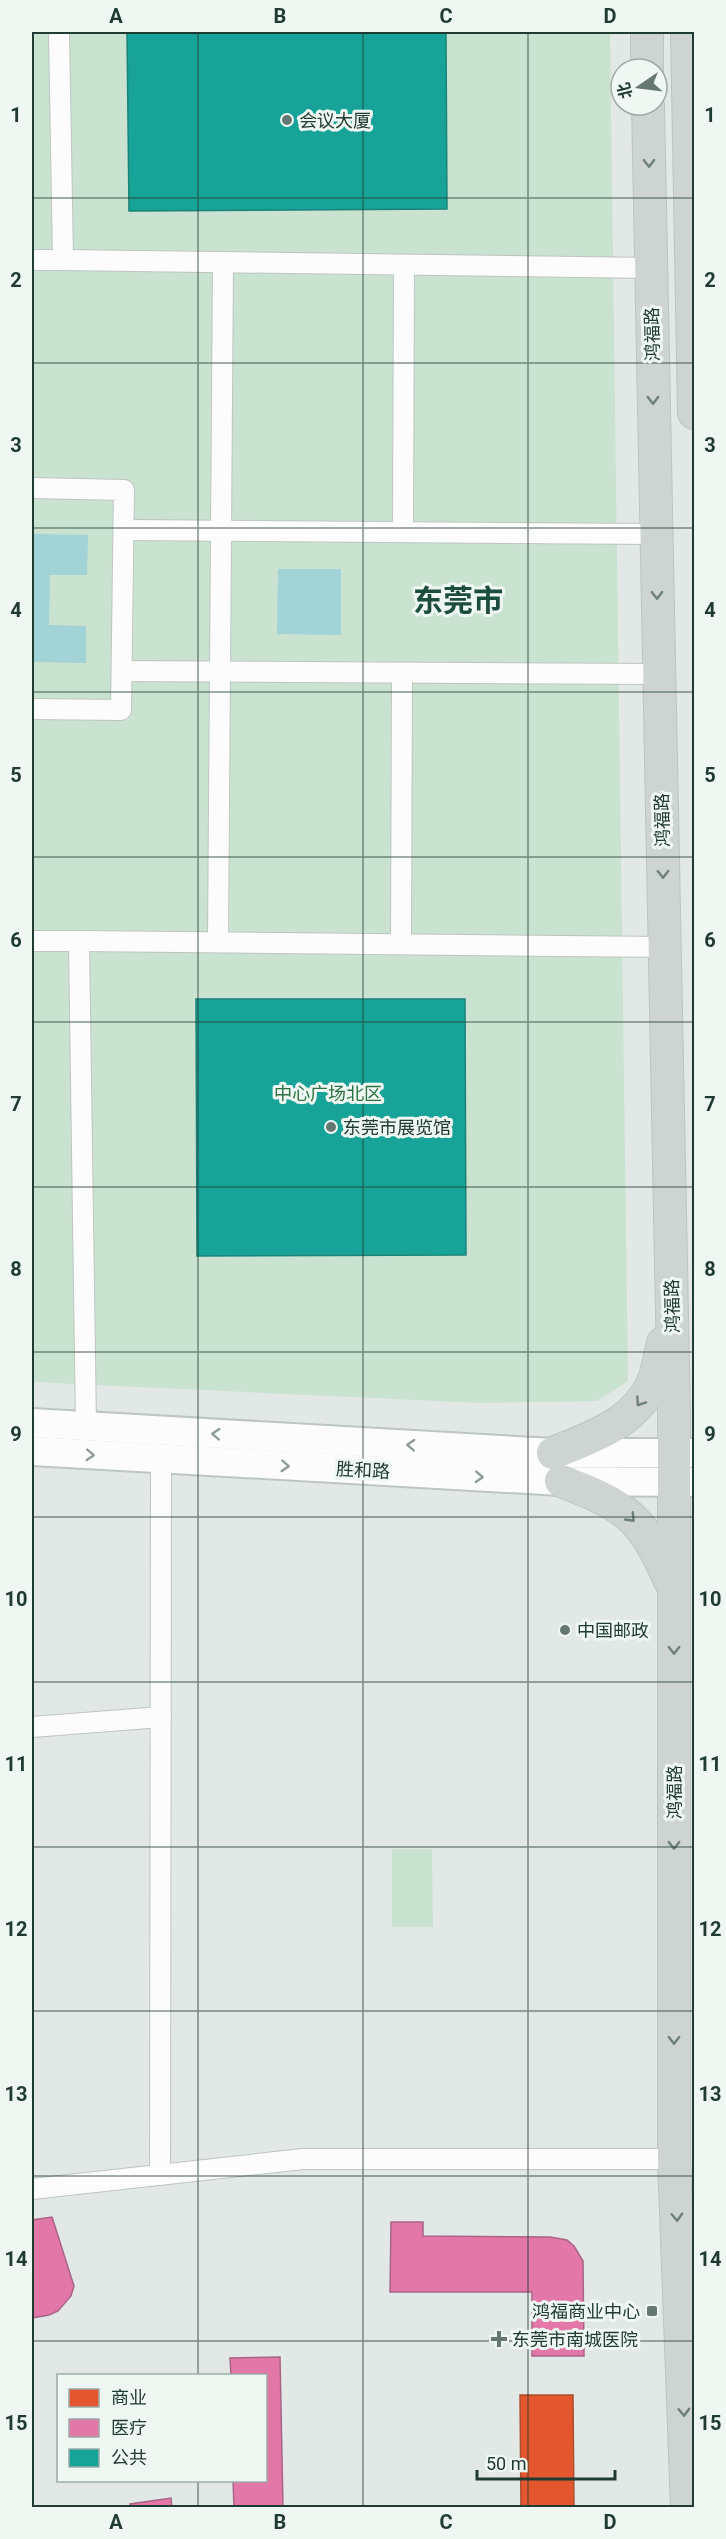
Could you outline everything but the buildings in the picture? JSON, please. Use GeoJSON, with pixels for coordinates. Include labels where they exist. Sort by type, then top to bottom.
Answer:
{"type":"FeatureCollection","features":[{"type":"Feature","properties":{"kind":"main road"},"geometry":{"type":"LineString","coordinates":[[647,32],[647,57]]}},
{"type":"Feature","properties":{"kind":"main road"},"geometry":{"type":"LineString","coordinates":[[687,32],[694,413]]}},
{"type":"Feature","properties":{"kind":"main road","name":"鸿福路"},"geometry":{"type":"LineString","coordinates":[[648,117],[672,1308],[684,1467],[674,1592],[675,2159],[687,2508]]}},
{"type":"Feature","properties":{"kind":"main road"},"geometry":{"type":"LineString","coordinates":[[672,1308],[654,1381],[630,1415],[557,1467],[625,1511],[646,1534],[674,1592]]}},
{"type":"Feature","properties":{"kind":"main road","name":"胜和路"},"geometry":{"type":"LineString","coordinates":[[32,1423],[557,1467]]}},
{"type":"Feature","properties":{"kind":"main road","name":"胜和路"},"geometry":{"type":"LineString","coordinates":[[32,1451],[161,1459],[557,1467],[684,1467]]}},
{"type":"Feature","properties":{"kind":"street"},"geometry":{"type":"LineString","coordinates":[[59,32],[63,261]]}},
{"type":"Feature","properties":{"kind":"street"},"geometry":{"type":"LineString","coordinates":[[32,260],[651,268]]}},
{"type":"Feature","properties":{"kind":"street"},"geometry":{"type":"LineString","coordinates":[[218,942],[223,262]]}},
{"type":"Feature","properties":{"kind":"street"},"geometry":{"type":"LineString","coordinates":[[403,532],[404,265]]}},
{"type":"Feature","properties":{"kind":"street"},"geometry":{"type":"LineString","coordinates":[[32,488],[124,490],[122,710],[32,709]]}},
{"type":"Feature","properties":{"kind":"street"},"geometry":{"type":"LineString","coordinates":[[124,530],[656,534]]}},
{"type":"Feature","properties":{"kind":"street"},"geometry":{"type":"LineString","coordinates":[[122,671],[659,675]]}},
{"type":"Feature","properties":{"kind":"street"},"geometry":{"type":"LineString","coordinates":[[401,944],[402,673]]}},
{"type":"Feature","properties":{"kind":"street"},"geometry":{"type":"LineString","coordinates":[[32,940],[665,947]]}},
{"type":"Feature","properties":{"kind":"street"},"geometry":{"type":"LineString","coordinates":[[79,941],[86,1426]]}},
{"type":"Feature","properties":{"kind":"street"},"geometry":{"type":"LineString","coordinates":[[160,2175],[161,1459]]}},
{"type":"Feature","properties":{"kind":"street"},"geometry":{"type":"LineString","coordinates":[[32,1727],[161,1717]]}},
{"type":"Feature","properties":{"kind":"street"},"geometry":{"type":"LineString","coordinates":[[32,2188],[303,2159],[675,2159]]}},
{"type":"Feature","properties":{"kind":"green space","name":"中心广场北区"},"geometry":{"type":"Polygon","coordinates":[[[32,32],[610,32],[609,117],[611,117],[628,1381],[597,1401],[480,1403],[32,1382],[32,32]]]}},
{"type":"Feature","properties":{"kind":"green space"},"geometry":{"type":"Polygon","coordinates":[[[392,1849],[432,1849],[433,1927],[392,1927],[392,1849]]]}},
{"type":"Feature","properties":{"kind":"water"},"geometry":{"type":"Polygon","coordinates":[[[32,534],[88,535],[87,575],[50,575],[49,625],[86,626],[86,663],[32,662],[32,534]]]}},
{"type":"Feature","properties":{"kind":"water"},"geometry":{"type":"Polygon","coordinates":[[[278,569],[341,569],[341,635],[277,634],[278,569]]]}},
{"type":"Feature","properties":{"kind":"place","name":"会议大厦"},"geometry":{"type":"Point","coordinates":[287,120]}},
{"type":"Feature","properties":{"kind":"place","name":"东莞市展览馆"},"geometry":{"type":"Point","coordinates":[331,1127]}},
{"type":"Feature","properties":{"kind":"place","name":"中国邮政"},"geometry":{"type":"Point","coordinates":[565,1630]}},
{"type":"Feature","properties":{"kind":"place","name":"鸿福商业中心"},"geometry":{"type":"Point","coordinates":[652,2311]}},
{"type":"Feature","properties":{"kind":"place","name":"东莞市南城医院"},"geometry":{"type":"Point","coordinates":[499,2339]}},
{"type":"Feature","properties":{"kind":"district","name":"东莞市"},"geometry":{"type":"Point","coordinates":[458,600]}}]}
